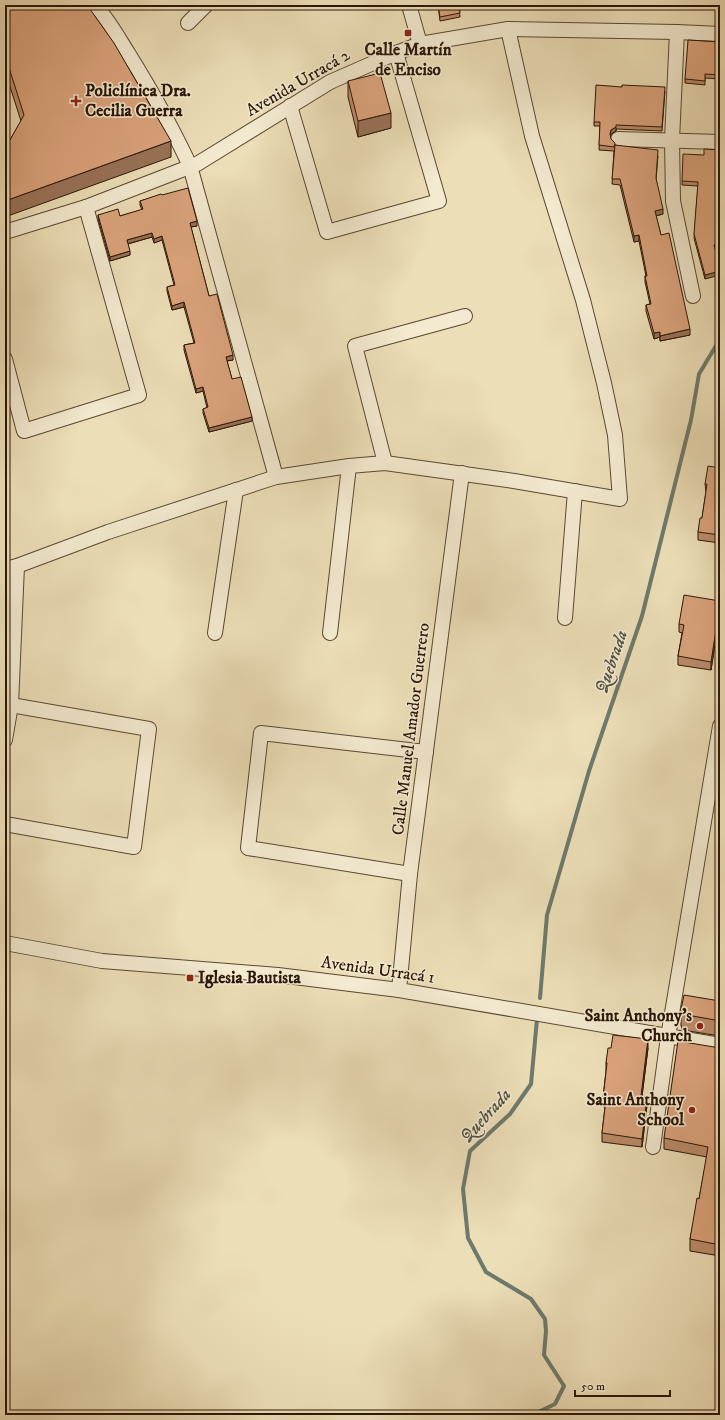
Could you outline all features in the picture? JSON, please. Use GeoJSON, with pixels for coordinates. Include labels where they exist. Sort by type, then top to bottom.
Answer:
{"type":"FeatureCollection","features":[{"type":"Feature","properties":{"kind":"street"},"geometry":{"type":"LineString","coordinates":[[95,5],[104,15],[133,61],[176,136],[190,166],[276,477]]}},
{"type":"Feature","properties":{"kind":"street"},"geometry":{"type":"LineString","coordinates":[[188,22],[206,5]]}},
{"type":"Feature","properties":{"kind":"street"},"geometry":{"type":"LineString","coordinates":[[409,5],[425,43]]}},
{"type":"Feature","properties":{"kind":"street"},"geometry":{"type":"LineString","coordinates":[[420,5],[425,43]]}},
{"type":"Feature","properties":{"kind":"street"},"geometry":{"type":"LineString","coordinates":[[5,740],[11,706],[11,568],[108,532],[276,477],[349,466],[385,462],[620,499],[615,435],[604,383],[583,300],[532,136],[508,29]]}},
{"type":"Feature","properties":{"kind":"street","name":"Avenida Urracá 2"},"geometry":{"type":"LineString","coordinates":[[5,232],[86,207],[197,164],[330,82],[396,53],[425,43],[508,29],[720,34]]}},
{"type":"Feature","properties":{"kind":"street"},"geometry":{"type":"LineString","coordinates":[[677,32],[672,140],[673,200],[693,296]]}},
{"type":"Feature","properties":{"kind":"street"},"geometry":{"type":"LineString","coordinates":[[290,106],[327,232],[439,201],[396,53]]}},
{"type":"Feature","properties":{"kind":"street"},"geometry":{"type":"LineString","coordinates":[[618,139],[720,142]]}},
{"type":"Feature","properties":{"kind":"street"},"geometry":{"type":"LineString","coordinates":[[5,359],[24,431],[139,395],[86,207]]}},
{"type":"Feature","properties":{"kind":"street"},"geometry":{"type":"LineString","coordinates":[[385,462],[355,346],[465,316]]}},
{"type":"Feature","properties":{"kind":"street"},"geometry":{"type":"LineString","coordinates":[[330,633],[349,466]]}},
{"type":"Feature","properties":{"kind":"street","name":"Calle Manuel Amador Guerrero"},"geometry":{"type":"LineString","coordinates":[[399,990],[410,874],[462,473]]}},
{"type":"Feature","properties":{"kind":"street"},"geometry":{"type":"LineString","coordinates":[[215,633],[236,490]]}},
{"type":"Feature","properties":{"kind":"street"},"geometry":{"type":"LineString","coordinates":[[565,618],[575,491]]}},
{"type":"Feature","properties":{"kind":"street"},"geometry":{"type":"LineString","coordinates":[[5,824],[134,847],[149,729],[11,706]]}},
{"type":"Feature","properties":{"kind":"street"},"geometry":{"type":"LineString","coordinates":[[653,1147],[668,1037],[720,726]]}},
{"type":"Feature","properties":{"kind":"street"},"geometry":{"type":"LineString","coordinates":[[410,874],[248,848],[261,733],[426,752]]}},
{"type":"Feature","properties":{"kind":"street","name":"Avenida Urracá 1"},"geometry":{"type":"LineString","coordinates":[[5,943],[102,961],[278,975],[399,990],[720,1045]]}},
{"type":"Feature","properties":{"kind":"building","name":"Policlínica Dra. Cecilia Guerra"},"geometry":{"type":"Polygon","coordinates":[[[5,5],[87,5],[114,43],[171,141],[5,201],[5,141],[10,140],[24,115],[5,55],[5,5]]]}},
{"type":"Feature","properties":{"kind":"building"},"geometry":{"type":"Polygon","coordinates":[[[438,5],[459,5],[460,13],[440,17],[438,5]]]}},
{"type":"Feature","properties":{"kind":"building"},"geometry":{"type":"Polygon","coordinates":[[[688,40],[720,42],[720,75],[705,74],[705,81],[685,79],[688,40]]]}},
{"type":"Feature","properties":{"kind":"building"},"geometry":{"type":"Polygon","coordinates":[[[380,73],[391,113],[358,121],[348,81],[380,73]]]}},
{"type":"Feature","properties":{"kind":"building"},"geometry":{"type":"Polygon","coordinates":[[[596,85],[622,87],[622,85],[665,87],[662,127],[616,125],[616,127],[611,130],[610,134],[611,139],[615,143],[614,147],[599,145],[600,122],[594,122],[596,85]]]}},
{"type":"Feature","properties":{"kind":"building"},"geometry":{"type":"Polygon","coordinates":[[[615,145],[658,150],[656,178],[663,209],[655,211],[661,235],[669,233],[690,329],[660,336],[660,332],[654,333],[646,305],[651,304],[639,235],[634,236],[620,179],[612,179],[615,145]]]}},
{"type":"Feature","properties":{"kind":"building"},"geometry":{"type":"Polygon","coordinates":[[[704,149],[720,150],[720,244],[714,245],[720,271],[705,275],[694,234],[698,182],[682,181],[683,154],[704,155],[704,149]]]}},
{"type":"Feature","properties":{"kind":"building"},"geometry":{"type":"Polygon","coordinates":[[[188,188],[197,221],[190,223],[209,296],[217,294],[233,355],[226,357],[232,379],[241,377],[252,417],[209,428],[203,409],[208,407],[203,387],[196,389],[184,345],[195,343],[184,302],[172,306],[167,287],[175,285],[162,236],[154,239],[152,233],[127,240],[130,251],[110,257],[98,215],[118,209],[120,216],[143,209],[140,201],[161,194],[188,188]]]}},
{"type":"Feature","properties":{"kind":"building"},"geometry":{"type":"Polygon","coordinates":[[[708,466],[720,468],[720,535],[698,532],[700,518],[702,518],[708,466]]]}},
{"type":"Feature","properties":{"kind":"building"},"geometry":{"type":"Polygon","coordinates":[[[684,595],[720,601],[719,631],[716,630],[711,662],[678,656],[684,625],[679,624],[684,595]]]}},
{"type":"Feature","properties":{"kind":"building"},"geometry":{"type":"Polygon","coordinates":[[[684,995],[720,1001],[720,1021],[682,1014],[681,1009],[684,995]]]}},
{"type":"Feature","properties":{"kind":"building"},"geometry":{"type":"Polygon","coordinates":[[[613,1035],[648,1039],[641,1096],[647,1097],[642,1139],[602,1133],[606,1099],[603,1098],[606,1063],[608,1048],[611,1048],[613,1035]]]}},
{"type":"Feature","properties":{"kind":"building"},"geometry":{"type":"Polygon","coordinates":[[[678,1041],[720,1048],[720,1245],[690,1239],[708,1147],[664,1138],[678,1041]]]}},
{"type":"Feature","properties":{"kind":"waterway","name":"Quebrada"},"geometry":{"type":"LineString","coordinates":[[540,998],[547,915],[589,771],[642,616],[691,420],[699,374],[720,339]]}},
{"type":"Feature","properties":{"kind":"waterway","name":"Quebrada"},"geometry":{"type":"LineString","coordinates":[[532,1415],[555,1404],[564,1386],[544,1355],[546,1331],[545,1319],[531,1299],[486,1272],[468,1238],[463,1189],[470,1151],[510,1114],[531,1084],[537,1019]]}},
{"type":"Feature","properties":{"kind":"place","name":"Calle Martín de Enciso"},"geometry":{"type":"Point","coordinates":[408,33]}},
{"type":"Feature","properties":{"kind":"place","name":"Policlínica Dra. Cecilia Guerra"},"geometry":{"type":"Point","coordinates":[76,101]}},
{"type":"Feature","properties":{"kind":"place","name":"Iglesia Bautista"},"geometry":{"type":"Point","coordinates":[190,978]}},
{"type":"Feature","properties":{"kind":"place","name":"Saint Anthony's Church"},"geometry":{"type":"Point","coordinates":[700,1026]}},
{"type":"Feature","properties":{"kind":"place","name":"Saint Anthony School"},"geometry":{"type":"Point","coordinates":[692,1110]}}]}
